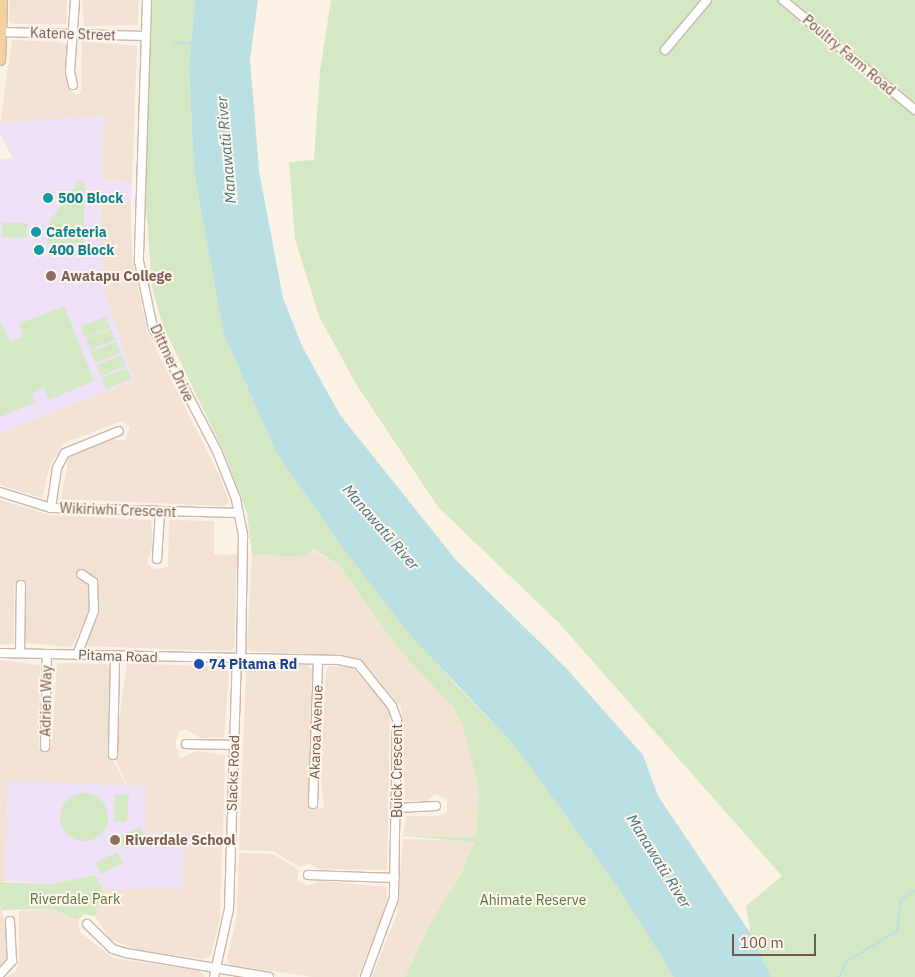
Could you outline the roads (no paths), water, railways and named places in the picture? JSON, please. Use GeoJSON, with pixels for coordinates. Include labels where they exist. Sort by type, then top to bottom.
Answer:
{"type":"FeatureCollection","features":[{"type":"Feature","properties":{"kind":"main road"},"geometry":{"type":"LineString","coordinates":[[0,60],[2,0]]}},
{"type":"Feature","properties":{"kind":"street"},"geometry":{"type":"LineString","coordinates":[[74,85],[72,34],[75,0]]}},
{"type":"Feature","properties":{"kind":"street","name":"Dittmer Drive"},"geometry":{"type":"LineString","coordinates":[[147,0],[138,226],[144,289],[153,328],[217,451],[239,513],[244,543],[239,658]]}},
{"type":"Feature","properties":{"kind":"street"},"geometry":{"type":"LineString","coordinates":[[666,50],[707,0]]}},
{"type":"Feature","properties":{"kind":"street","name":"Poultry Farm Road"},"geometry":{"type":"LineString","coordinates":[[784,0],[915,110]]}},
{"type":"Feature","properties":{"kind":"street","name":"Katene Street"},"geometry":{"type":"LineString","coordinates":[[1,32],[145,36]]}},
{"type":"Feature","properties":{"kind":"street"},"geometry":{"type":"LineString","coordinates":[[51,508],[57,468],[65,453],[119,431]]}},
{"type":"Feature","properties":{"kind":"street","name":"Wikiriwhi Crescent"},"geometry":{"type":"LineString","coordinates":[[0,492],[51,508],[239,513]]}},
{"type":"Feature","properties":{"kind":"street"},"geometry":{"type":"LineString","coordinates":[[157,559],[160,512]]}},
{"type":"Feature","properties":{"kind":"street"},"geometry":{"type":"LineString","coordinates":[[77,655],[94,611],[93,582],[81,574]]}},
{"type":"Feature","properties":{"kind":"street"},"geometry":{"type":"LineString","coordinates":[[20,653],[21,585]]}},
{"type":"Feature","properties":{"kind":"street","name":"Pitama Road"},"geometry":{"type":"LineString","coordinates":[[0,653],[239,658]]}},
{"type":"Feature","properties":{"kind":"street","name":"Adrien Way"},"geometry":{"type":"LineString","coordinates":[[45,747],[47,654]]}},
{"type":"Feature","properties":{"kind":"street"},"geometry":{"type":"LineString","coordinates":[[112,755],[115,656]]}},
{"type":"Feature","properties":{"kind":"street","name":"Buick Crescent"},"geometry":{"type":"LineString","coordinates":[[239,658],[356,663],[395,709],[398,808],[395,878],[391,912],[365,977]]}},
{"type":"Feature","properties":{"kind":"street","name":"Slacks Road"},"geometry":{"type":"LineString","coordinates":[[214,977],[229,909],[234,745],[239,658]]}},
{"type":"Feature","properties":{"kind":"street","name":"Akaroa Avenue"},"geometry":{"type":"LineString","coordinates":[[313,804],[318,660]]}},
{"type":"Feature","properties":{"kind":"street"},"geometry":{"type":"LineString","coordinates":[[186,744],[234,745]]}},
{"type":"Feature","properties":{"kind":"street"},"geometry":{"type":"LineString","coordinates":[[398,808],[436,806]]}},
{"type":"Feature","properties":{"kind":"street"},"geometry":{"type":"LineString","coordinates":[[308,875],[395,878]]}},
{"type":"Feature","properties":{"kind":"street"},"geometry":{"type":"LineString","coordinates":[[0,974],[12,961],[10,921]]}},
{"type":"Feature","properties":{"kind":"street"},"geometry":{"type":"LineString","coordinates":[[86,924],[113,949],[269,977]]}},
{"type":"Feature","properties":{"kind":"water","name":"Manawatū River"},"geometry":{"type":"Polygon","coordinates":[[[195,0],[258,0],[250,59],[259,171],[283,298],[302,346],[340,415],[456,560],[567,669],[643,755],[658,796],[751,934],[771,977],[674,977],[617,886],[514,745],[412,637],[342,547],[276,452],[223,332],[194,171],[189,66],[195,0]]]}},
{"type":"Feature","properties":{"kind":"waterway"},"geometry":{"type":"LineString","coordinates":[[174,43],[191,43]]}},
{"type":"Feature","properties":{"kind":"waterway"},"geometry":{"type":"LineString","coordinates":[[839,977],[847,961],[897,931],[901,899],[915,891]]}},
{"type":"Feature","properties":{"kind":"place","name":"500 Block"},"geometry":{"type":"Point","coordinates":[48,198]}},
{"type":"Feature","properties":{"kind":"place","name":"Cafeteria"},"geometry":{"type":"Point","coordinates":[36,232]}},
{"type":"Feature","properties":{"kind":"place","name":"400 Block"},"geometry":{"type":"Point","coordinates":[39,250]}},
{"type":"Feature","properties":{"kind":"place","name":"Awatapu College"},"geometry":{"type":"Point","coordinates":[51,276]}},
{"type":"Feature","properties":{"kind":"place","name":"74 Pitama Rd"},"geometry":{"type":"Point","coordinates":[199,664]}},
{"type":"Feature","properties":{"kind":"place","name":"Riverdale School"},"geometry":{"type":"Point","coordinates":[115,840]}},
{"type":"Feature","properties":{"kind":"park label","name":"Riverdale Park"},"geometry":{"type":"Point","coordinates":[75,899]}},
{"type":"Feature","properties":{"kind":"park label","name":"Ahimate Reserve"},"geometry":{"type":"Point","coordinates":[533,900]}}]}
